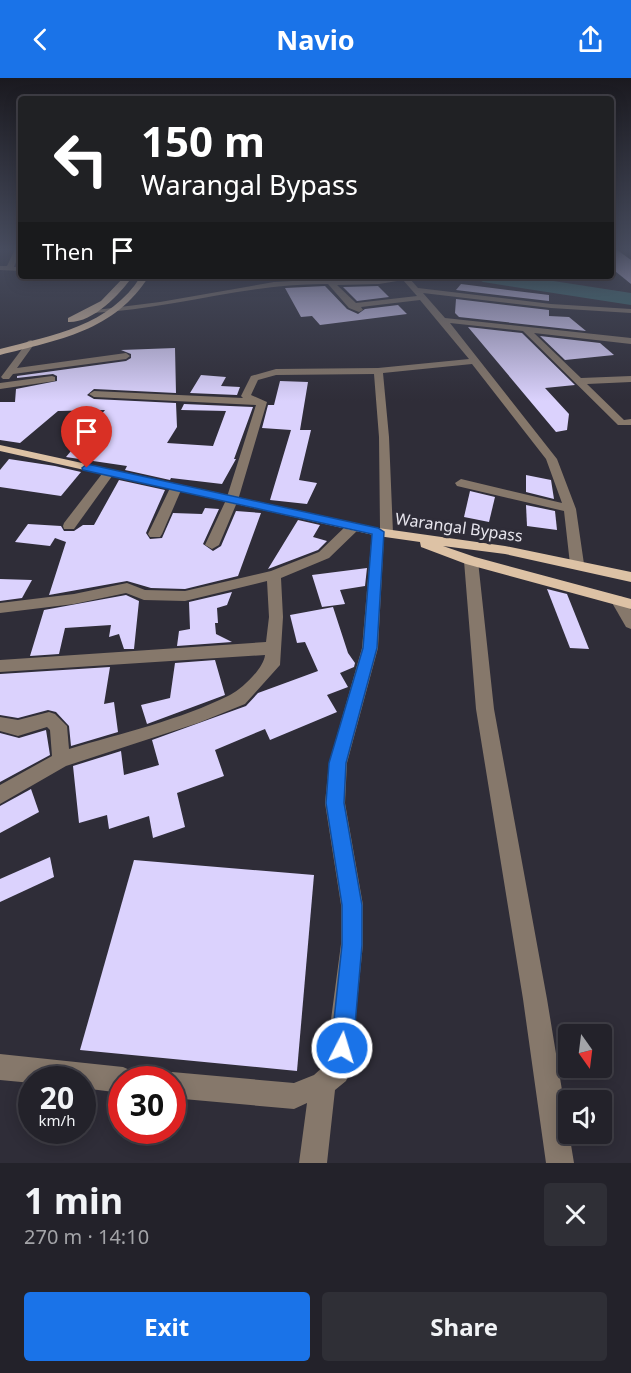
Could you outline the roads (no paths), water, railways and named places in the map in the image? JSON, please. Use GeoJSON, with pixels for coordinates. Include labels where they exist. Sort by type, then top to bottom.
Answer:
{"type":"FeatureCollection","features":[{"type":"Feature","properties":{"kind":"main road"},"geometry":{"type":"LineString","coordinates":[[59,324],[92,311],[109,300]]}},
{"type":"Feature","properties":{"kind":"main road"},"geometry":{"type":"LineString","coordinates":[[0,352],[31,343],[119,310],[129,300]]}},
{"type":"Feature","properties":{"kind":"main road"},"geometry":{"type":"LineString","coordinates":[[0,342],[16,338]]}},
{"type":"Feature","properties":{"kind":"main road","name":"Warangal Bypass"},"geometry":{"type":"LineString","coordinates":[[0,448],[382,533],[460,542],[577,564],[631,577]]}},
{"type":"Feature","properties":{"kind":"main road"},"geometry":{"type":"LineString","coordinates":[[406,537],[471,561],[624,603]]}},
{"type":"Feature","properties":{"kind":"street"},"geometry":{"type":"LineString","coordinates":[[92,311],[119,310],[181,300]]}},
{"type":"Feature","properties":{"kind":"street"},"geometry":{"type":"LineString","coordinates":[[346,300],[352,306],[367,314]]}},
{"type":"Feature","properties":{"kind":"street"},"geometry":{"type":"LineString","coordinates":[[352,306],[388,300]]}},
{"type":"Feature","properties":{"kind":"street"},"geometry":{"type":"LineString","coordinates":[[425,300],[551,459],[570,509],[577,564]]}},
{"type":"Feature","properties":{"kind":"street"},"geometry":{"type":"LineString","coordinates":[[481,300],[631,311]]}},
{"type":"Feature","properties":{"kind":"street"},"geometry":{"type":"LineString","coordinates":[[443,320],[631,341]]}},
{"type":"Feature","properties":{"kind":"street"},"geometry":{"type":"LineString","coordinates":[[525,329],[626,422],[631,433]]}},
{"type":"Feature","properties":{"kind":"street"},"geometry":{"type":"LineString","coordinates":[[0,385],[31,343]]}},
{"type":"Feature","properties":{"kind":"street"},"geometry":{"type":"LineString","coordinates":[[9,372],[126,356]]}},
{"type":"Feature","properties":{"kind":"street"},"geometry":{"type":"LineString","coordinates":[[262,402],[246,396],[254,378],[288,371],[378,371],[474,361]]}},
{"type":"Feature","properties":{"kind":"street"},"geometry":{"type":"LineString","coordinates":[[186,1086],[294,1096],[323,1084],[338,1072],[352,945],[352,905],[335,803],[338,763],[370,648],[382,533],[384,437],[378,371]]}},
{"type":"Feature","properties":{"kind":"street"},"geometry":{"type":"LineString","coordinates":[[581,381],[631,378]]}},
{"type":"Feature","properties":{"kind":"street"},"geometry":{"type":"LineString","coordinates":[[0,385],[52,379]]}},
{"type":"Feature","properties":{"kind":"street"},"geometry":{"type":"LineString","coordinates":[[94,394],[262,402]]}},
{"type":"Feature","properties":{"kind":"street"},"geometry":{"type":"LineString","coordinates":[[212,545],[232,500],[262,402]]}},
{"type":"Feature","properties":{"kind":"street"},"geometry":{"type":"LineString","coordinates":[[69,526],[109,472]]}},
{"type":"Feature","properties":{"kind":"street"},"geometry":{"type":"LineString","coordinates":[[461,483],[570,509]]}},
{"type":"Feature","properties":{"kind":"street"},"geometry":{"type":"LineString","coordinates":[[155,534],[176,488]]}},
{"type":"Feature","properties":{"kind":"street"},"geometry":{"type":"LineString","coordinates":[[0,608],[74,599],[127,588],[144,595],[185,596],[274,575],[324,555],[354,526]]}},
{"type":"Feature","properties":{"kind":"street"},"geometry":{"type":"LineString","coordinates":[[471,561],[485,709],[535,999],[560,1163]]}},
{"type":"Feature","properties":{"kind":"street"},"geometry":{"type":"LineString","coordinates":[[0,795],[61,760],[198,716],[239,699],[272,665],[276,618],[274,575]]}},
{"type":"Feature","properties":{"kind":"street"},"geometry":{"type":"LineString","coordinates":[[624,603],[631,623]]}},
{"type":"Feature","properties":{"kind":"street"},"geometry":{"type":"LineString","coordinates":[[0,666],[273,648]]}},
{"type":"Feature","properties":{"kind":"street"},"geometry":{"type":"LineString","coordinates":[[0,724],[18,728],[49,720],[58,726],[61,760]]}},
{"type":"Feature","properties":{"kind":"street"},"geometry":{"type":"LineString","coordinates":[[0,1066],[108,1078]]}},
{"type":"Feature","properties":{"kind":"street"},"geometry":{"type":"LineString","coordinates":[[313,1163],[323,1084]]}}]}
